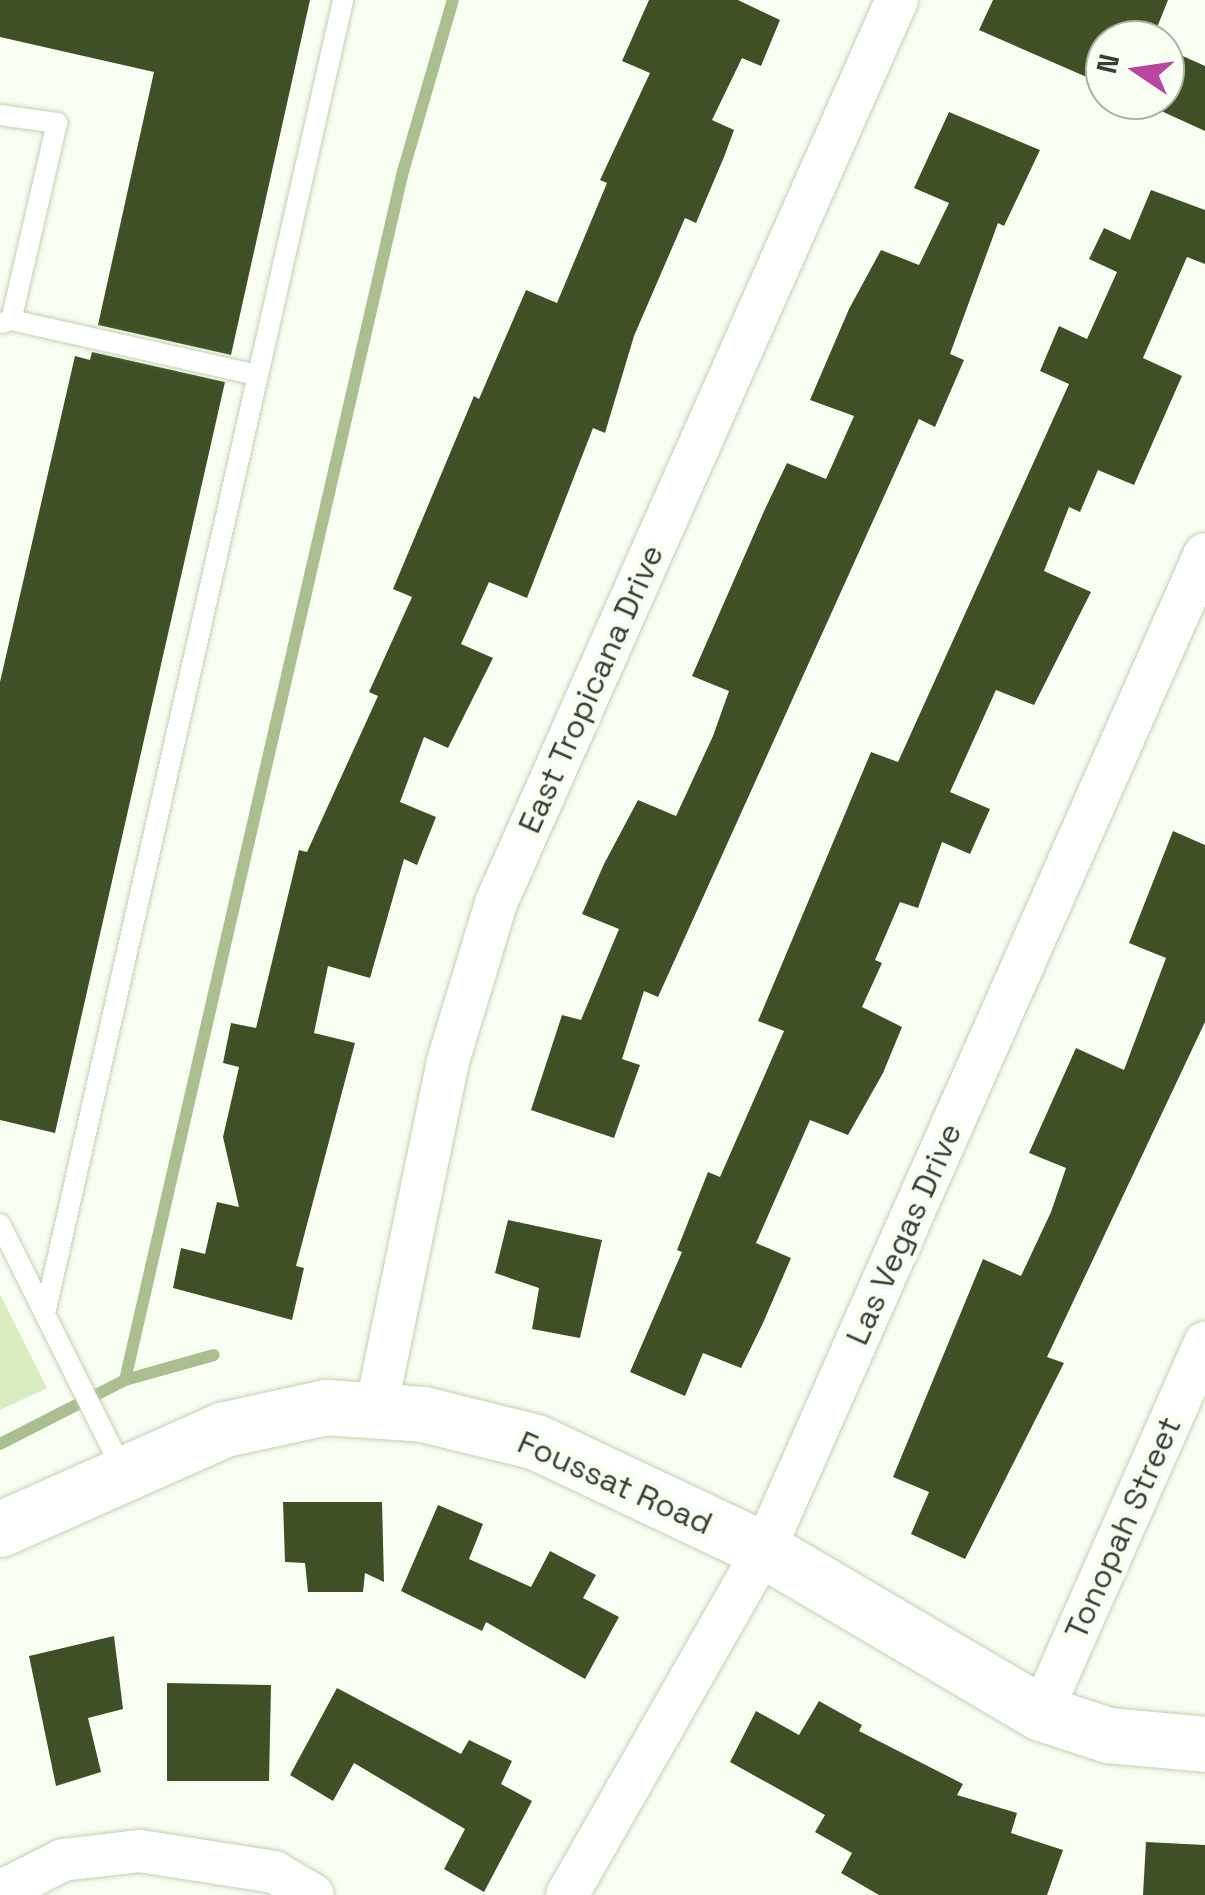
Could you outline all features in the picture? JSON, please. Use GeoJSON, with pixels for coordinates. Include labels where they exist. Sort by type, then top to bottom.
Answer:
{"type":"FeatureCollection","features":[{"type":"Feature","properties":{"kind":"main road","name":"Foussat Road"},"geometry":{"type":"LineString","coordinates":[[0,1529],[225,1429],[326,1406],[376,1409],[536,1442],[764,1550],[1040,1712],[1108,1735],[1205,1744]]}},
{"type":"Feature","properties":{"kind":"street","name":"East Tropicana Drive"},"geometry":{"type":"LineString","coordinates":[[376,1409],[448,1060],[496,903],[897,0]]}},
{"type":"Feature","properties":{"kind":"street","name":"Las Vegas Drive"},"geometry":{"type":"LineString","coordinates":[[566,1895],[764,1550],[1205,554]]}},
{"type":"Feature","properties":{"kind":"street","name":"Tonopah Street"},"geometry":{"type":"LineString","coordinates":[[1040,1712],[1205,1343]]}},
{"type":"Feature","properties":{"kind":"street"},"geometry":{"type":"LineString","coordinates":[[0,1892],[63,1860],[140,1851],[274,1872],[312,1895]]}},
{"type":"Feature","properties":{"kind":"lane"},"geometry":{"type":"LineString","coordinates":[[45,1314],[343,0]]}},
{"type":"Feature","properties":{"kind":"lane"},"geometry":{"type":"LineString","coordinates":[[0,115],[57,123],[6,322],[258,374]]}},
{"type":"Feature","properties":{"kind":"lane"},"geometry":{"type":"LineString","coordinates":[[0,1224],[124,1473]]}},
{"type":"Feature","properties":{"kind":"green space"},"geometry":{"type":"Polygon","coordinates":[[[0,1294],[47,1388],[0,1410],[0,1294]]]}},
{"type":"Feature","properties":{"kind":"building"},"geometry":{"type":"Polygon","coordinates":[[[0,0],[310,0],[231,355],[98,325],[154,72],[0,37],[0,0]]]}},
{"type":"Feature","properties":{"kind":"building"},"geometry":{"type":"Polygon","coordinates":[[[649,0],[738,0],[780,20],[761,66],[742,58],[712,120],[734,130],[724,157],[696,223],[685,218],[634,336],[605,433],[593,428],[527,598],[489,582],[461,644],[493,658],[448,748],[424,737],[400,802],[436,817],[417,865],[404,859],[370,978],[328,966],[314,1033],[355,1043],[296,1266],[304,1268],[292,1320],[173,1288],[181,1248],[205,1254],[217,1202],[239,1207],[223,1137],[239,1067],[223,1063],[231,1023],[256,1028],[299,850],[307,852],[378,696],[369,692],[412,597],[393,589],[474,396],[479,399],[526,290],[557,303],[607,183],[600,180],[650,73],[622,61],[649,0]]]}},
{"type":"Feature","properties":{"kind":"building"},"geometry":{"type":"Polygon","coordinates":[[[993,0],[1168,0],[1160,20],[1085,20],[1085,76],[979,30],[993,0]]]}},
{"type":"Feature","properties":{"kind":"building"},"geometry":{"type":"Polygon","coordinates":[[[1185,57],[1205,66],[1205,131],[1181,120],[1185,120],[1185,57]]]}},
{"type":"Feature","properties":{"kind":"building"},"geometry":{"type":"Polygon","coordinates":[[[949,112],[1040,150],[1004,226],[998,223],[950,354],[964,360],[935,427],[919,419],[658,997],[644,991],[622,1059],[640,1065],[614,1138],[531,1110],[562,1015],[581,1020],[619,929],[582,914],[604,864],[638,800],[676,816],[713,736],[729,691],[692,676],[765,509],[787,463],[826,479],[854,416],[810,400],[849,309],[881,250],[919,265],[949,203],[914,188],[949,112]]]}},
{"type":"Feature","properties":{"kind":"building"},"geometry":{"type":"Polygon","coordinates":[[[1151,190],[1205,210],[1205,264],[1187,257],[1143,358],[1182,376],[1134,485],[1098,470],[1080,512],[1069,507],[1044,571],[1091,592],[1034,705],[996,690],[950,792],[990,809],[970,854],[942,842],[918,908],[900,902],[875,960],[882,963],[862,1007],[902,1027],[883,1073],[848,1135],[810,1120],[756,1243],[791,1258],[763,1323],[741,1368],[703,1353],[685,1396],[630,1372],[682,1252],[677,1250],[708,1172],[720,1177],[784,1031],[758,1021],[871,752],[898,762],[1069,384],[1040,371],[1059,326],[1087,339],[1117,272],[1089,259],[1104,228],[1130,240],[1151,190]]]}},
{"type":"Feature","properties":{"kind":"building"},"geometry":{"type":"Polygon","coordinates":[[[92,352],[225,382],[55,1133],[0,1120],[0,682],[75,356],[90,360],[92,352]]]}},
{"type":"Feature","properties":{"kind":"building"},"geometry":{"type":"Polygon","coordinates":[[[1173,831],[1205,845],[1205,1022],[1047,1357],[1064,1363],[965,1559],[911,1534],[929,1492],[893,1477],[983,1259],[1021,1276],[1051,1212],[1066,1168],[1029,1153],[1076,1048],[1124,1070],[1166,958],[1129,943],[1173,831]]]}},
{"type":"Feature","properties":{"kind":"building"},"geometry":{"type":"Polygon","coordinates":[[[508,1220],[602,1240],[580,1338],[532,1329],[539,1288],[495,1273],[508,1220]]]}},
{"type":"Feature","properties":{"kind":"building"},"geometry":{"type":"Polygon","coordinates":[[[283,1502],[382,1502],[384,1582],[365,1573],[363,1592],[308,1592],[305,1563],[285,1562],[283,1502]]]}},
{"type":"Feature","properties":{"kind":"building"},"geometry":{"type":"Polygon","coordinates":[[[438,1505],[483,1524],[469,1559],[531,1587],[550,1551],[596,1575],[583,1598],[619,1617],[585,1679],[486,1622],[482,1631],[401,1591],[438,1505]]]}},
{"type":"Feature","properties":{"kind":"building"},"geometry":{"type":"Polygon","coordinates":[[[114,1636],[123,1709],[88,1718],[101,1772],[56,1786],[29,1656],[114,1636]]]}},
{"type":"Feature","properties":{"kind":"building"},"geometry":{"type":"Polygon","coordinates":[[[167,1683],[271,1685],[269,1781],[167,1781],[167,1683]]]}},
{"type":"Feature","properties":{"kind":"building"},"geometry":{"type":"Polygon","coordinates":[[[337,1688],[461,1754],[469,1740],[512,1761],[501,1784],[532,1801],[484,1892],[444,1869],[465,1829],[354,1763],[333,1801],[290,1775],[337,1688]]]}},
{"type":"Feature","properties":{"kind":"building"},"geometry":{"type":"Polygon","coordinates":[[[819,1701],[862,1725],[859,1731],[963,1784],[957,1795],[1017,1813],[1011,1833],[1063,1850],[1047,1895],[879,1895],[841,1873],[852,1853],[815,1832],[825,1815],[730,1762],[756,1711],[799,1735],[819,1701]]]}},
{"type":"Feature","properties":{"kind":"building"},"geometry":{"type":"Polygon","coordinates":[[[1146,1842],[1205,1845],[1205,1895],[1143,1895],[1146,1842]]]}},
{"type":"Feature","properties":{"kind":"waterway"},"geometry":{"type":"LineString","coordinates":[[125,1380],[402,175],[453,0]]}},
{"type":"Feature","properties":{"kind":"waterway"},"geometry":{"type":"LineString","coordinates":[[0,1444],[125,1380],[214,1355]]}}]}
